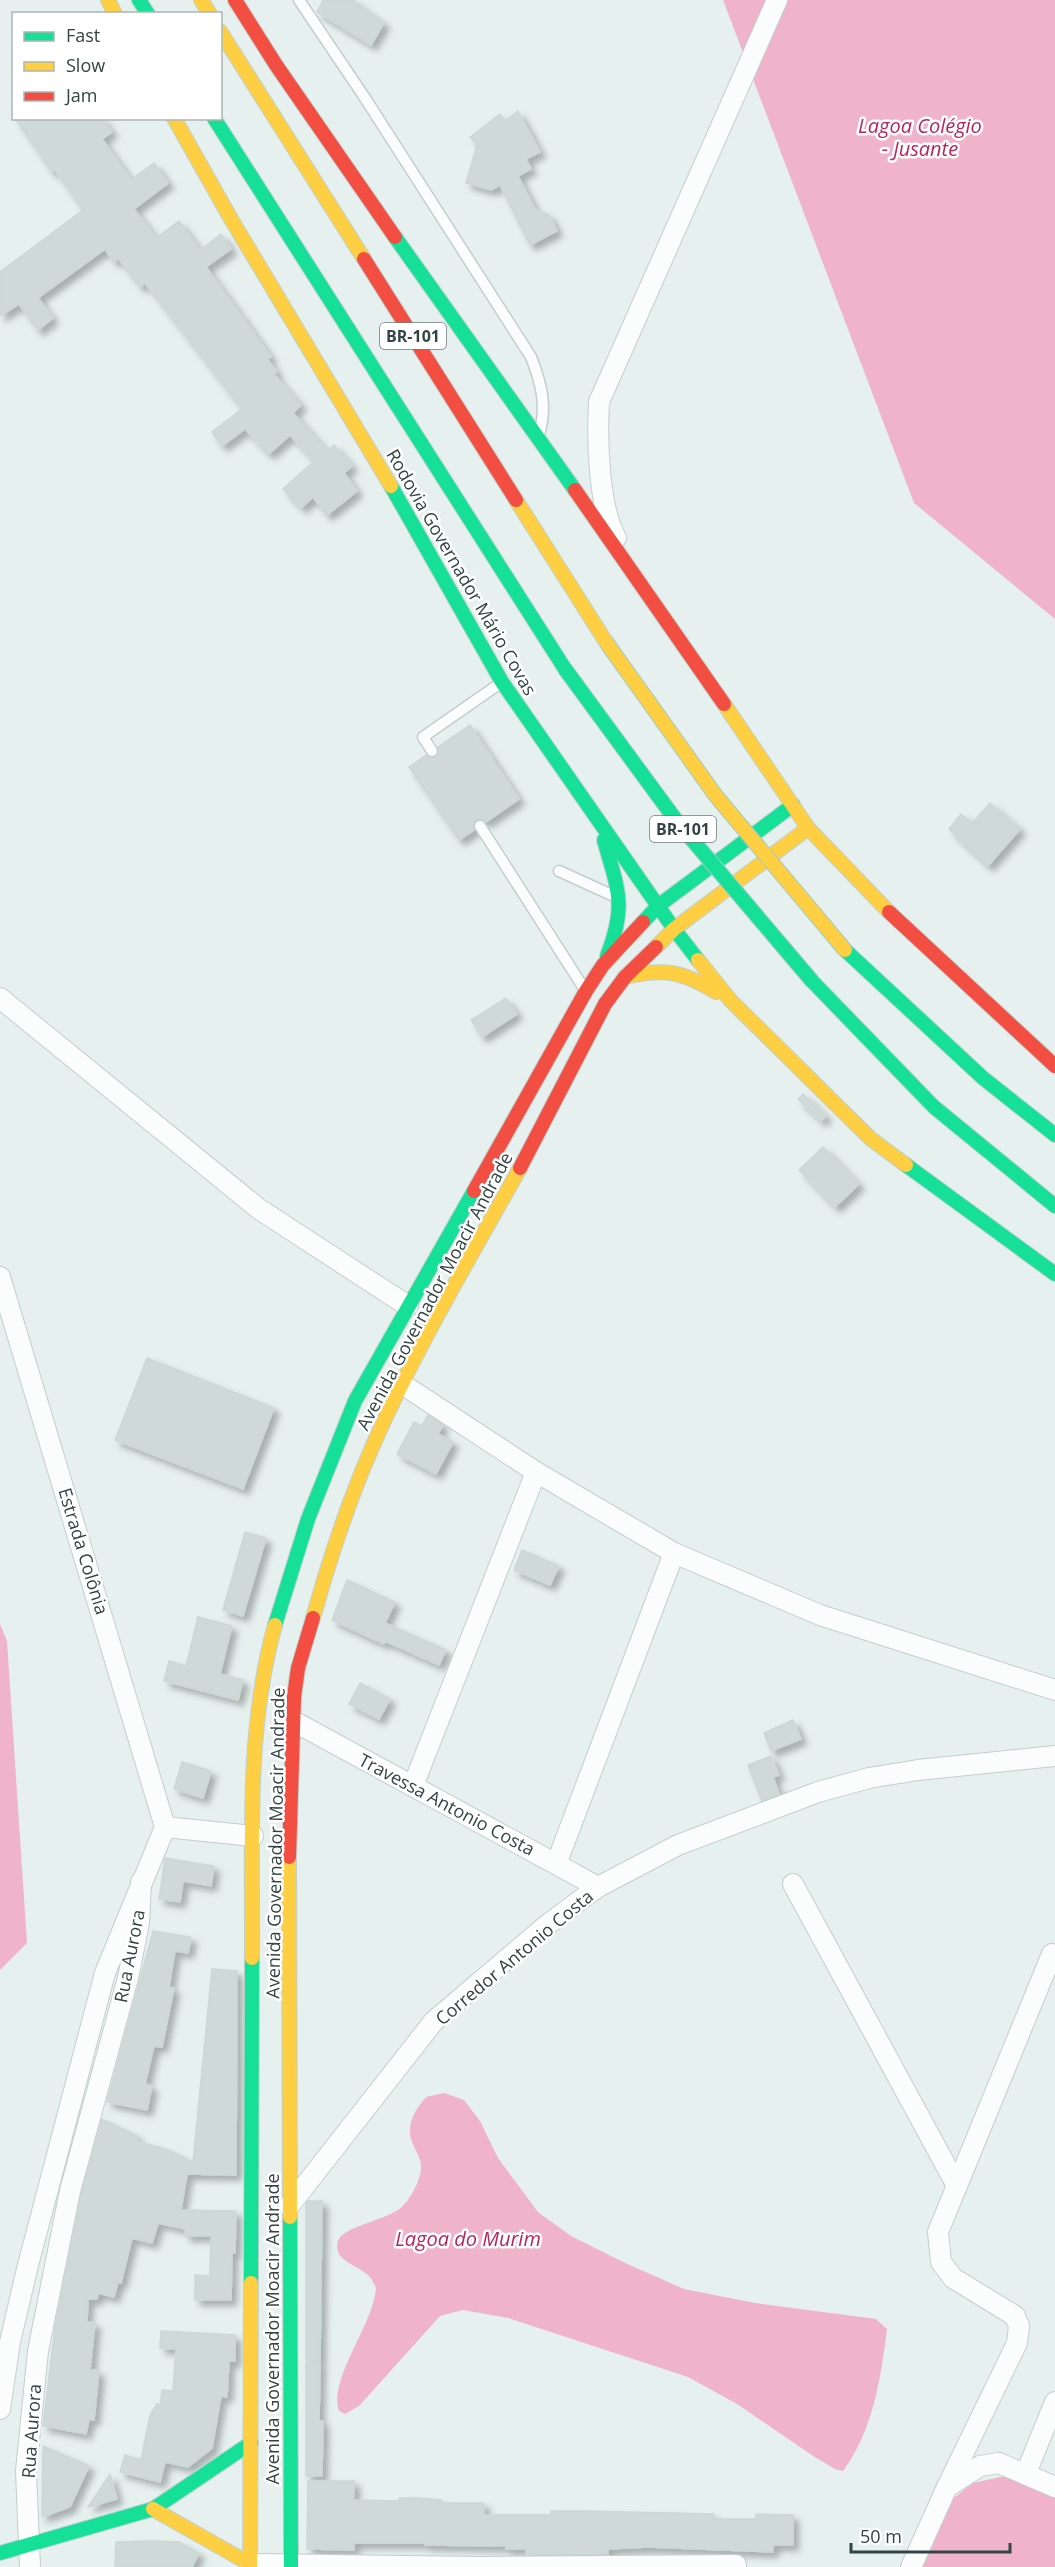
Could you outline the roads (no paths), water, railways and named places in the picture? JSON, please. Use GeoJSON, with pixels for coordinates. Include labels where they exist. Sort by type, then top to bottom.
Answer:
{"type":"FeatureCollection","features":[{"type":"Feature","properties":{"kind":"main road"},"geometry":{"type":"LineString","coordinates":[[235,0],[296,94],[634,572],[808,828],[882,905],[1055,1066]]}},
{"type":"Feature","properties":{"kind":"main road","name":"BR-101"},"geometry":{"type":"LineString","coordinates":[[222,34],[606,642],[716,796],[845,950],[983,1078],[1055,1135]]}},
{"type":"Feature","properties":{"kind":"main road","name":"Rodovia Governador Mário Covas"},"geometry":{"type":"LineString","coordinates":[[175,120],[231,219],[369,447],[502,682],[674,929],[731,1001],[871,1139],[1055,1274]]}},
{"type":"Feature","properties":{"kind":"main road","name":"Rodovia Governador Mário Covas"},"geometry":{"type":"LineString","coordinates":[[215,120],[565,669],[678,823],[812,981],[934,1107],[1055,1206]]}},
{"type":"Feature","properties":{"kind":"main road","name":"Avenida Governador Moacir Andrade"},"geometry":{"type":"LineString","coordinates":[[250,2565],[253,1836],[277,1696],[274,1627],[308,1518],[355,1401],[586,991],[603,965],[658,906],[793,805]]}},
{"type":"Feature","properties":{"kind":"main road"},"geometry":{"type":"LineString","coordinates":[[601,824],[606,855],[620,899],[618,928],[603,965]]}},
{"type":"Feature","properties":{"kind":"main road","name":"Avenida Governador Moacir Andrade"},"geometry":{"type":"LineString","coordinates":[[277,1696],[298,1668],[336,1538],[370,1450],[402,1384],[606,1004],[625,977],[674,929],[808,828]]}},
{"type":"Feature","properties":{"kind":"main road"},"geometry":{"type":"LineString","coordinates":[[625,977],[664,969],[683,972],[731,1001]]}},
{"type":"Feature","properties":{"kind":"main road","name":"Avenida Governador Moacir Andrade"},"geometry":{"type":"LineString","coordinates":[[277,1696],[295,1722],[289,1858],[291,2566]]}},
{"type":"Feature","properties":{"kind":"main road"},"geometry":{"type":"LineString","coordinates":[[0,2553],[153,2509],[251,2443]]}},
{"type":"Feature","properties":{"kind":"main road"},"geometry":{"type":"LineString","coordinates":[[153,2509],[250,2565]]}},
{"type":"Feature","properties":{"kind":"street"},"geometry":{"type":"LineString","coordinates":[[634,572],[612,531],[606,502],[597,435],[599,402],[777,0]]}},
{"type":"Feature","properties":{"kind":"street"},"geometry":{"type":"LineString","coordinates":[[0,998],[259,1209],[408,1306]]}},
{"type":"Feature","properties":{"kind":"street","name":"Estrada Colônia"},"geometry":{"type":"LineString","coordinates":[[0,1277],[165,1827]]}},
{"type":"Feature","properties":{"kind":"street"},"geometry":{"type":"LineString","coordinates":[[402,1384],[536,1472],[674,1553],[820,1615],[1055,1690]]}},
{"type":"Feature","properties":{"kind":"street"},"geometry":{"type":"LineString","coordinates":[[413,1786],[536,1472]]}},
{"type":"Feature","properties":{"kind":"street"},"geometry":{"type":"LineString","coordinates":[[557,1862],[674,1553]]}},
{"type":"Feature","properties":{"kind":"street","name":"Travessa Antonio Costa"},"geometry":{"type":"LineString","coordinates":[[295,1722],[557,1862],[598,1887]]}},
{"type":"Feature","properties":{"kind":"street","name":"Corredor Antonio Costa"},"geometry":{"type":"LineString","coordinates":[[289,2206],[434,2021],[547,1925],[598,1887],[678,1845],[818,1792],[869,1778],[918,1770],[1055,1756]]}},
{"type":"Feature","properties":{"kind":"street"},"geometry":{"type":"LineString","coordinates":[[141,1882],[165,1827],[253,1836]]}},
{"type":"Feature","properties":{"kind":"street","name":"Rua Aurora"},"geometry":{"type":"LineString","coordinates":[[0,2409],[10,2342],[28,2265],[93,2017],[105,1973],[141,1882]]}},
{"type":"Feature","properties":{"kind":"street","name":"Rua Aurora"},"geometry":{"type":"LineString","coordinates":[[30,2567],[26,2471],[38,2351],[70,2191],[140,1923],[141,1882]]}},
{"type":"Feature","properties":{"kind":"street"},"geometry":{"type":"LineString","coordinates":[[792,1884],[957,2186]]}},
{"type":"Feature","properties":{"kind":"street"},"geometry":{"type":"LineString","coordinates":[[911,2567],[1017,2343],[1019,2326],[1015,2316],[953,2278],[941,2262],[938,2232],[1052,1954]]}},
{"type":"Feature","properties":{"kind":"street"},"geometry":{"type":"LineString","coordinates":[[1026,2473],[1055,2402]]}},
{"type":"Feature","properties":{"kind":"street"},"geometry":{"type":"LineString","coordinates":[[947,2487],[980,2466],[999,2463],[1055,2487]]}},
{"type":"Feature","properties":{"kind":"street"},"geometry":{"type":"LineString","coordinates":[[250,2565],[479,2567],[736,2565]]}},
{"type":"Feature","properties":{"kind":"lane"},"geometry":{"type":"LineString","coordinates":[[299,0],[372,108],[531,357],[542,386],[545,413],[538,438]]}},
{"type":"Feature","properties":{"kind":"lane"},"geometry":{"type":"LineString","coordinates":[[432,751],[423,737],[502,682]]}},
{"type":"Feature","properties":{"kind":"lane"},"geometry":{"type":"LineString","coordinates":[[480,826],[586,991],[606,1004]]}},
{"type":"Feature","properties":{"kind":"lane"},"geometry":{"type":"LineString","coordinates":[[559,871],[620,899]]}},
{"type":"Feature","properties":{"kind":"water","name":"Lagoa Colégio - Jusante"},"geometry":{"type":"Polygon","coordinates":[[[723,0],[1055,0],[1055,619],[914,503],[723,0]]]}},
{"type":"Feature","properties":{"kind":"water"},"geometry":{"type":"Polygon","coordinates":[[[0,1624],[7,1641],[27,1943],[0,1970],[0,1624]]]}},
{"type":"Feature","properties":{"kind":"water","name":"Lagoa do Murim"},"geometry":{"type":"Polygon","coordinates":[[[444,2093],[464,2100],[480,2121],[498,2158],[538,2212],[571,2236],[684,2289],[755,2303],[876,2319],[887,2329],[882,2366],[869,2421],[862,2439],[843,2471],[813,2456],[737,2404],[688,2377],[508,2318],[463,2310],[440,2316],[359,2406],[345,2414],[339,2411],[337,2398],[340,2384],[373,2303],[376,2288],[369,2276],[342,2258],[337,2248],[338,2241],[348,2231],[395,2212],[409,2198],[418,2182],[421,2170],[410,2134],[412,2119],[426,2097],[444,2093]]]}},
{"type":"Feature","properties":{"kind":"water"},"geometry":{"type":"Polygon","coordinates":[[[1005,2476],[1055,2498],[1055,2567],[920,2567],[951,2500],[973,2483],[1005,2476]]]}}]}
